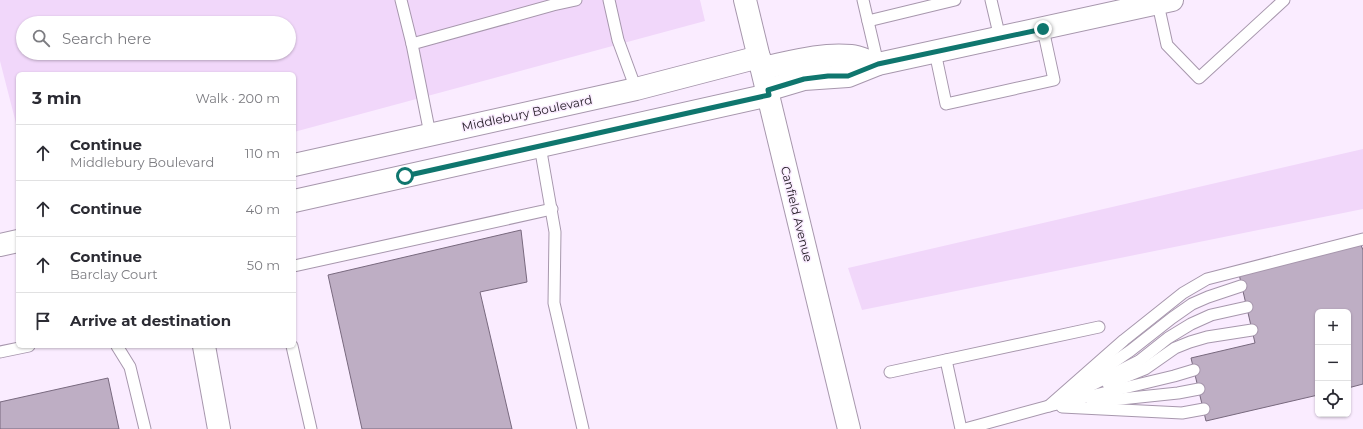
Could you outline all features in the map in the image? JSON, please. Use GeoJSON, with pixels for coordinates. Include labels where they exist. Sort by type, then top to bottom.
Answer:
{"type":"FeatureCollection","features":[{"type":"Feature","properties":{"kind":"street","name":"Canfield Avenue"},"geometry":{"type":"LineString","coordinates":[[745,0],[849,429]]}},
{"type":"Feature","properties":{"kind":"street"},"geometry":{"type":"LineString","coordinates":[[296,202],[768,93],[804,79],[828,76],[848,76],[878,64],[1165,2]]}},
{"type":"Feature","properties":{"kind":"street","name":"Middlebury Boulevard"},"geometry":{"type":"LineString","coordinates":[[296,165],[636,88],[761,62],[852,56],[878,64]]}},
{"type":"Feature","properties":{"kind":"street"},"geometry":{"type":"LineString","coordinates":[[204,348],[219,429]]}},
{"type":"Feature","properties":{"kind":"lane"},"geometry":{"type":"LineString","coordinates":[[401,0],[412,44],[430,134]]}},
{"type":"Feature","properties":{"kind":"lane"},"geometry":{"type":"LineString","coordinates":[[412,44],[545,7],[576,0]]}},
{"type":"Feature","properties":{"kind":"lane"},"geometry":{"type":"LineString","coordinates":[[609,0],[618,40],[636,88]]}},
{"type":"Feature","properties":{"kind":"lane"},"geometry":{"type":"LineString","coordinates":[[863,0],[878,64]]}},
{"type":"Feature","properties":{"kind":"lane"},"geometry":{"type":"LineString","coordinates":[[868,21],[955,0]]}},
{"type":"Feature","properties":{"kind":"lane"},"geometry":{"type":"LineString","coordinates":[[991,0],[1000,38]]}},
{"type":"Feature","properties":{"kind":"lane"},"geometry":{"type":"LineString","coordinates":[[1165,2],[1167,45],[1198,78],[1284,0]]}},
{"type":"Feature","properties":{"kind":"lane"},"geometry":{"type":"LineString","coordinates":[[935,52],[946,104],[1054,80],[1043,29]]}},
{"type":"Feature","properties":{"kind":"lane"},"geometry":{"type":"LineString","coordinates":[[540,146],[555,232],[554,303],[583,429]]}},
{"type":"Feature","properties":{"kind":"lane"},"geometry":{"type":"LineString","coordinates":[[296,266],[552,209]]}},
{"type":"Feature","properties":{"kind":"lane"},"geometry":{"type":"LineString","coordinates":[[1049,406],[1124,340],[1183,293],[1207,279],[1363,239]]}},
{"type":"Feature","properties":{"kind":"lane"},"geometry":{"type":"LineString","coordinates":[[1049,406],[1130,351],[1192,304],[1241,286]]}},
{"type":"Feature","properties":{"kind":"lane"},"geometry":{"type":"LineString","coordinates":[[1049,406],[1139,361],[1168,338],[1192,324],[1211,315],[1247,307]]}},
{"type":"Feature","properties":{"kind":"lane"},"geometry":{"type":"LineString","coordinates":[[890,372],[1099,327]]}},
{"type":"Feature","properties":{"kind":"lane"},"geometry":{"type":"LineString","coordinates":[[1049,406],[1145,369],[1175,348],[1190,342],[1207,337],[1252,330]]}},
{"type":"Feature","properties":{"kind":"lane"},"geometry":{"type":"LineString","coordinates":[[0,352],[19,348]]}},
{"type":"Feature","properties":{"kind":"lane"},"geometry":{"type":"LineString","coordinates":[[118,348],[130,367],[145,429]]}},
{"type":"Feature","properties":{"kind":"lane"},"geometry":{"type":"LineString","coordinates":[[292,348],[311,429]]}},
{"type":"Feature","properties":{"kind":"lane"},"geometry":{"type":"LineString","coordinates":[[946,360],[961,429]]}},
{"type":"Feature","properties":{"kind":"lane"},"geometry":{"type":"LineString","coordinates":[[965,429],[1049,406],[1194,370]]}},
{"type":"Feature","properties":{"kind":"lane"},"geometry":{"type":"LineString","coordinates":[[1049,406],[1178,393],[1199,389]]}},
{"type":"Feature","properties":{"kind":"lane"},"geometry":{"type":"LineString","coordinates":[[1049,406],[1182,413],[1204,410]]}},
{"type":"Feature","properties":{"kind":"shaded area"},"geometry":{"type":"Polygon","coordinates":[[[0,0],[700,0],[705,21],[296,131],[296,72],[16,72],[16,123],[0,61],[0,0]]]}},
{"type":"Feature","properties":{"kind":"shaded area"},"geometry":{"type":"Polygon","coordinates":[[[1363,149],[1363,209],[862,310],[848,268],[1363,149]]]}},
{"type":"Feature","properties":{"kind":"building"},"geometry":{"type":"Polygon","coordinates":[[[521,230],[527,282],[480,292],[512,429],[362,429],[328,275],[521,230]]]}},
{"type":"Feature","properties":{"kind":"building"},"geometry":{"type":"Polygon","coordinates":[[[1361,245],[1363,250],[1363,384],[1351,387],[1351,309],[1315,309],[1315,396],[1206,421],[1191,358],[1255,343],[1239,274],[1361,245]]]}},
{"type":"Feature","properties":{"kind":"building"},"geometry":{"type":"Polygon","coordinates":[[[108,378],[119,429],[0,429],[0,402],[108,378]]]}},
{"type":"Feature","properties":{"kind":"route"},"geometry":{"type":"LineString","coordinates":[[405,176],[769,95],[768,90],[804,79],[828,76],[848,76],[878,64],[1043,29]]}}]}
